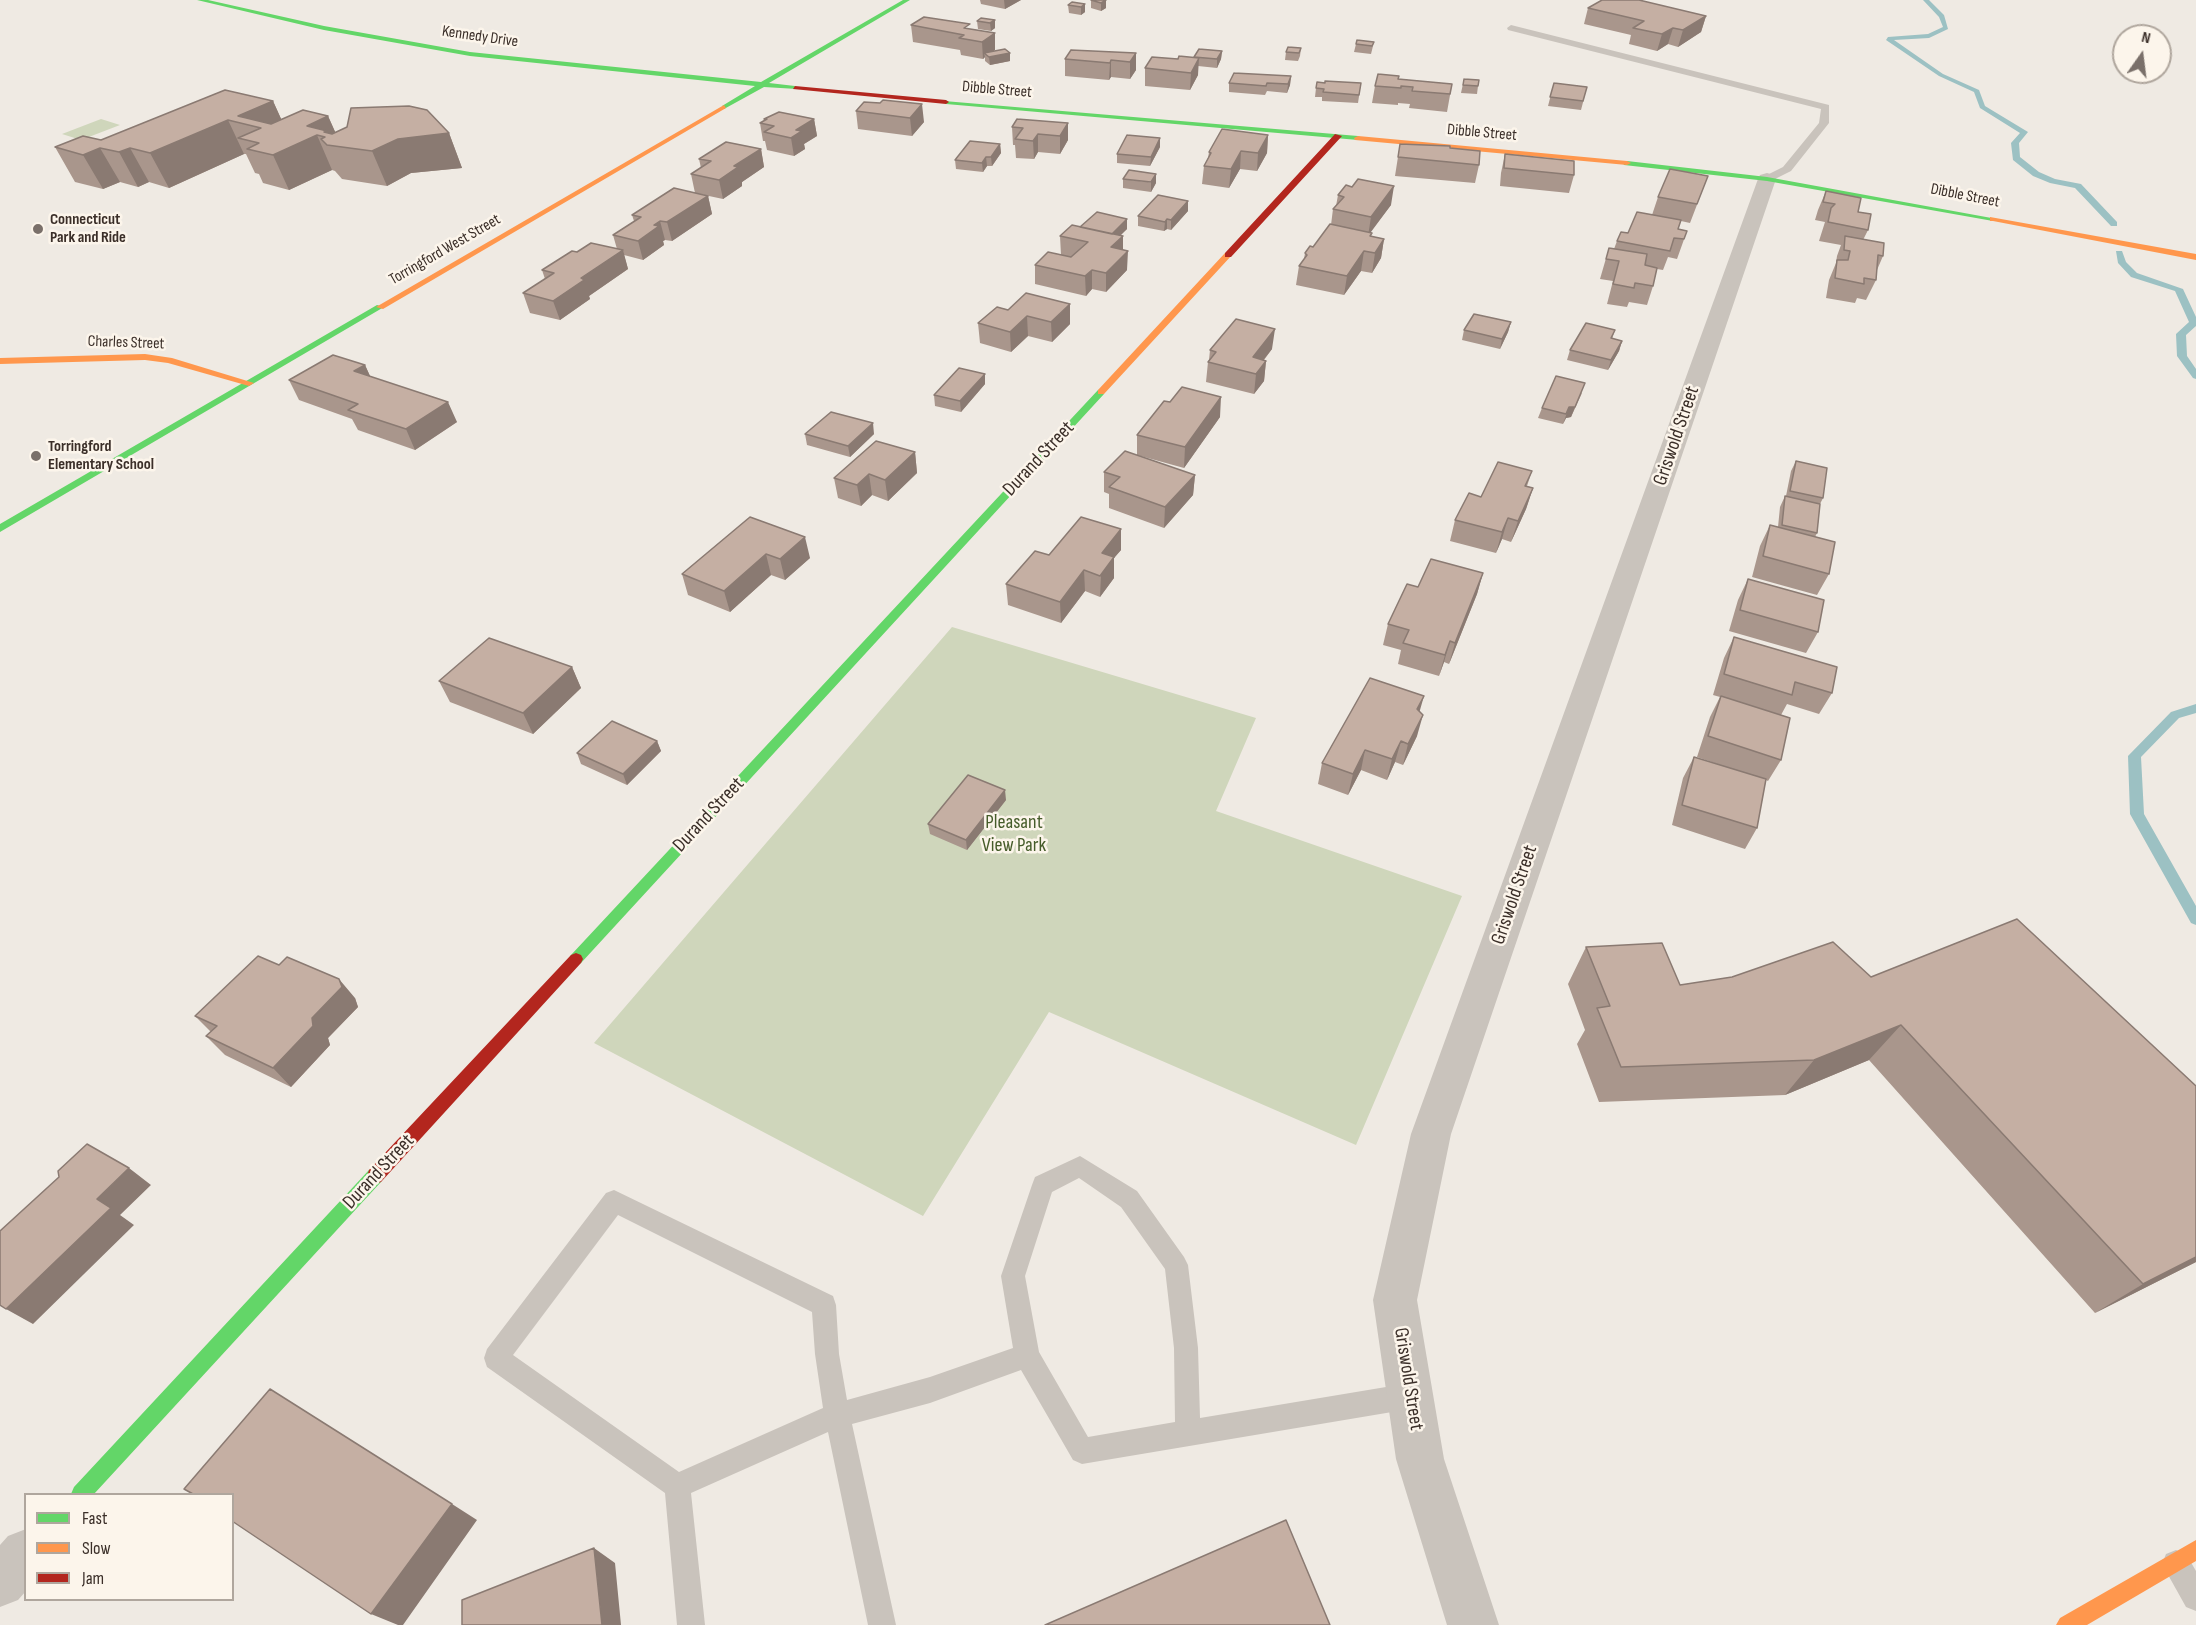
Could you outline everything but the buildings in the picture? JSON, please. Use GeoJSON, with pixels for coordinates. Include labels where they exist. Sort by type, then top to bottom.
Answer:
{"type":"FeatureCollection","features":[{"type":"Feature","properties":{"kind":"main road","name":"Kennedy Drive"},"geometry":{"type":"LineString","coordinates":[[200,0],[324,28],[470,54],[758,85]]}},
{"type":"Feature","properties":{"kind":"main road","name":"Torringford West Street"},"geometry":{"type":"LineString","coordinates":[[0,530],[907,0]]}},
{"type":"Feature","properties":{"kind":"main road","name":"Dibble Street"},"geometry":{"type":"LineString","coordinates":[[758,85],[1338,136],[1646,165],[1767,179],[1906,202],[2196,257]]}},
{"type":"Feature","properties":{"kind":"main road","name":"Durand Street"},"geometry":{"type":"LineString","coordinates":[[82,1493],[1338,136]]}},
{"type":"Feature","properties":{"kind":"main road","name":"Charles Street"},"geometry":{"type":"LineString","coordinates":[[0,362],[145,357],[169,360],[249,383]]}},
{"type":"Feature","properties":{"kind":"main road"},"geometry":{"type":"LineString","coordinates":[[2067,1625],[2185,1556]]}},
{"type":"Feature","properties":{"kind":"street","name":"Griswold Street"},"geometry":{"type":"LineString","coordinates":[[1473,1625],[1420,1459],[1395,1300],[1431,1134],[1767,179]]}},
{"type":"Feature","properties":{"kind":"street"},"geometry":{"type":"LineString","coordinates":[[0,1582],[24,1556]]}},
{"type":"Feature","properties":{"kind":"lane"},"geometry":{"type":"LineString","coordinates":[[1510,28],[1826,107],[1824,123],[1787,168],[1767,179]]}},
{"type":"Feature","properties":{"kind":"lane"},"geometry":{"type":"LineString","coordinates":[[1188,1433],[1185,1348],[1176,1265],[1129,1199],[1080,1166],[1042,1185],[1013,1276],[1027,1356],[1082,1450],[1188,1433],[1410,1396]]}},
{"type":"Feature","properties":{"kind":"lane"},"geometry":{"type":"LineString","coordinates":[[691,1625],[677,1486],[496,1358],[614,1201],[824,1305],[826,1354],[837,1415],[882,1625]]}},
{"type":"Feature","properties":{"kind":"lane"},"geometry":{"type":"LineString","coordinates":[[677,1486],[837,1415],[930,1390],[1027,1356]]}},
{"type":"Feature","properties":{"kind":"lane"},"geometry":{"type":"LineString","coordinates":[[2185,1556],[2196,1597]]}},
{"type":"Feature","properties":{"kind":"green space"},"geometry":{"type":"Polygon","coordinates":[[[101,119],[120,125],[81,140],[62,134],[101,119]]]}},
{"type":"Feature","properties":{"kind":"green space","name":"Pleasant View Park"},"geometry":{"type":"Polygon","coordinates":[[[952,627],[1256,718],[1216,811],[1462,896],[1356,1145],[1049,1012],[923,1216],[594,1043],[952,627]]]}},
{"type":"Feature","properties":{"kind":"waterway"},"geometry":{"type":"LineString","coordinates":[[1926,0],[1942,16],[1946,28],[1929,36],[1888,39],[1941,75],[1977,91],[1982,107],[2024,132],[2015,143],[2016,158],[2036,174],[2053,181],[2078,186],[2114,224]]}},
{"type":"Feature","properties":{"kind":"waterway"},"geometry":{"type":"LineString","coordinates":[[2119,253],[2122,263],[2134,275],[2179,289],[2194,323],[2181,334],[2182,356],[2196,376]]}},
{"type":"Feature","properties":{"kind":"waterway"},"geometry":{"type":"LineString","coordinates":[[2196,708],[2175,715],[2134,756],[2137,814],[2196,919]]}},
{"type":"Feature","properties":{"kind":"traffic: fast"},"geometry":{"type":"LineString","coordinates":[[200,0],[324,28],[470,54],[795,88]]}},
{"type":"Feature","properties":{"kind":"traffic: fast"},"geometry":{"type":"LineString","coordinates":[[724,107],[907,0]]}},
{"type":"Feature","properties":{"kind":"traffic: fast"},"geometry":{"type":"LineString","coordinates":[[946,102],[1358,138]]}},
{"type":"Feature","properties":{"kind":"traffic: fast"},"geometry":{"type":"LineString","coordinates":[[1627,163],[1767,179],[1993,219]]}},
{"type":"Feature","properties":{"kind":"traffic: fast"},"geometry":{"type":"LineString","coordinates":[[0,529],[380,307]]}},
{"type":"Feature","properties":{"kind":"traffic: fast"},"geometry":{"type":"LineString","coordinates":[[576,959],[1101,392]]}},
{"type":"Feature","properties":{"kind":"traffic: fast"},"geometry":{"type":"LineString","coordinates":[[82,1493],[375,1176]]}},
{"type":"Feature","properties":{"kind":"traffic: slow"},"geometry":{"type":"LineString","coordinates":[[380,307],[724,107]]}},
{"type":"Feature","properties":{"kind":"traffic: slow"},"geometry":{"type":"LineString","coordinates":[[1358,138],[1627,163]]}},
{"type":"Feature","properties":{"kind":"traffic: slow"},"geometry":{"type":"LineString","coordinates":[[1993,219],[2196,257]]}},
{"type":"Feature","properties":{"kind":"traffic: slow"},"geometry":{"type":"LineString","coordinates":[[1101,392],[1228,255]]}},
{"type":"Feature","properties":{"kind":"traffic: slow"},"geometry":{"type":"LineString","coordinates":[[0,361],[145,357],[169,360],[249,383]]}},
{"type":"Feature","properties":{"kind":"traffic: slow"},"geometry":{"type":"LineString","coordinates":[[2067,1625],[2196,1550]]}},
{"type":"Feature","properties":{"kind":"traffic: jam"},"geometry":{"type":"LineString","coordinates":[[795,88],[946,102]]}},
{"type":"Feature","properties":{"kind":"traffic: jam"},"geometry":{"type":"LineString","coordinates":[[1228,255],[1338,136]]}},
{"type":"Feature","properties":{"kind":"traffic: jam"},"geometry":{"type":"LineString","coordinates":[[375,1176],[576,959]]}},
{"type":"Feature","properties":{"kind":"place","name":"Connecticut Park and Ride"},"geometry":{"type":"Point","coordinates":[38,229]}},
{"type":"Feature","properties":{"kind":"place","name":"Torringford Elementary School"},"geometry":{"type":"Point","coordinates":[36,456]}}]}
